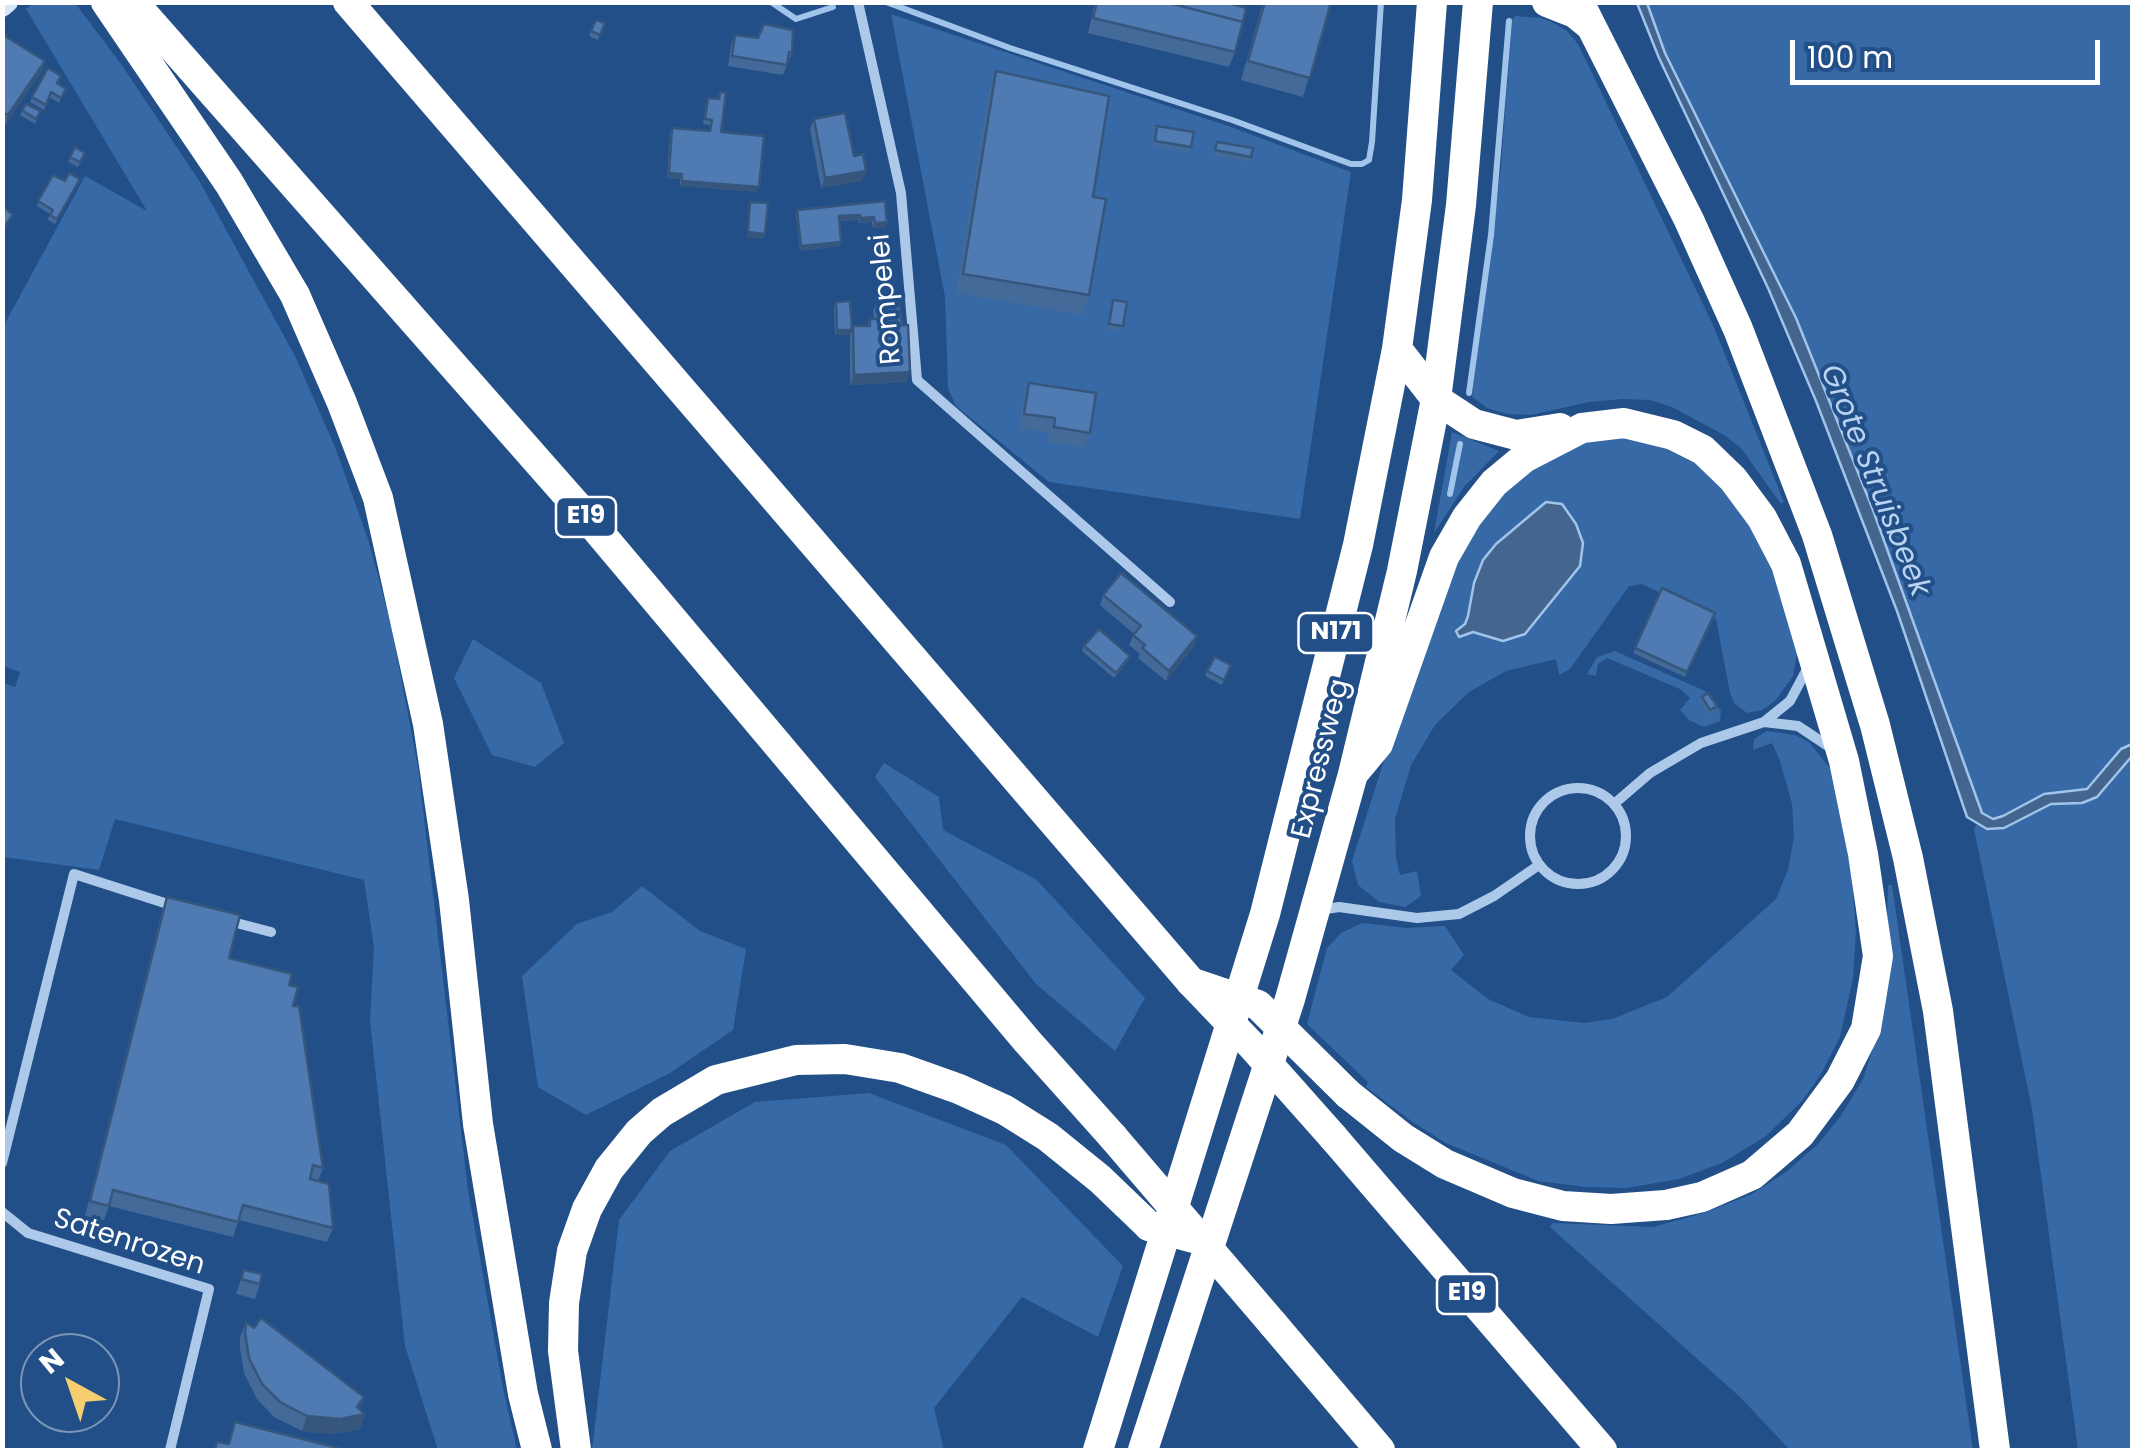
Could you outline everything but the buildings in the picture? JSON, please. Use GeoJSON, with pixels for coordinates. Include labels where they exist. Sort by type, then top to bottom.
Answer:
{"type":"FeatureCollection","features":[{"type":"Feature","properties":{"kind":"highway"},"geometry":{"type":"LineString","coordinates":[[106,2],[229,183],[295,295],[378,498],[428,724],[454,900],[484,1162],[523,1394],[537,1450]]}},
{"type":"Feature","properties":{"kind":"highway","name":"E19"},"geometry":{"type":"LineString","coordinates":[[133,2],[577,506],[1004,1014],[1380,1450]]}},
{"type":"Feature","properties":{"kind":"highway","name":"E19"},"geometry":{"type":"LineString","coordinates":[[348,2],[1191,982],[1332,1136],[1602,1450]]}},
{"type":"Feature","properties":{"kind":"highway"},"geometry":{"type":"LineString","coordinates":[[1547,2],[1586,15],[1689,220],[1738,330],[1817,535],[1875,725],[1908,858],[1938,1011],[1994,1450]]}},
{"type":"Feature","properties":{"kind":"highway"},"geometry":{"type":"LineString","coordinates":[[1432,8],[1480,3]]}},
{"type":"Feature","properties":{"kind":"highway","name":"Expressweg"},"geometry":{"type":"LineString","coordinates":[[1143,1450],[1290,999],[1353,774],[1402,572],[1436,400],[1462,205],[1480,3]]}},
{"type":"Feature","properties":{"kind":"highway","name":"Expressweg"},"geometry":{"type":"LineString","coordinates":[[1098,1450],[1265,914],[1358,545],[1397,349],[1417,200],[1432,8]]}},
{"type":"Feature","properties":{"kind":"highway"},"geometry":{"type":"LineString","coordinates":[[1191,982],[1258,1005],[1348,1094],[1403,1138],[1445,1164],[1513,1192],[1563,1206],[1612,1209],[1666,1205],[1702,1197],[1752,1175],[1800,1134],[1840,1080],[1866,1029],[1878,956],[1844,760],[1780,550],[1762,518],[1716,461],[1688,441],[1624,423],[1516,435],[1491,431],[1436,400],[1397,349]]}},
{"type":"Feature","properties":{"kind":"highway"},"geometry":{"type":"LineString","coordinates":[[1353,774],[1378,744],[1440,567],[1466,517],[1483,494],[1514,466],[1582,428]]}},
{"type":"Feature","properties":{"kind":"highway"},"geometry":{"type":"LineString","coordinates":[[1265,914],[1315,911]]}},
{"type":"Feature","properties":{"kind":"highway"},"geometry":{"type":"LineString","coordinates":[[576,1450],[563,1351],[564,1303],[572,1251],[586,1210],[609,1170],[639,1132],[688,1094],[747,1070],[796,1060],[844,1060],[900,1068],[959,1089],[1005,1110],[1048,1138],[1100,1179],[1148,1226],[1201,1240]]}},
{"type":"Feature","properties":{"kind":"street","name":"Rompelei"},"geometry":{"type":"LineString","coordinates":[[858,2],[901,193],[917,380],[1170,602]]}},
{"type":"Feature","properties":{"kind":"street"},"geometry":{"type":"LineString","coordinates":[[1614,804],[1650,773],[1701,743],[1764,722],[1798,690],[1812,646]]}},
{"type":"Feature","properties":{"kind":"street"},"geometry":{"type":"LineString","coordinates":[[1764,722],[1798,726],[1822,740],[1844,760]]}},
{"type":"Feature","properties":{"kind":"street"},"geometry":{"type":"LineString","coordinates":[[1578,788],[1598,793],[1614,804],[1625,827],[1625,844],[1610,873],[1597,880],[1567,884],[1539,865],[1530,839],[1533,818],[1547,799],[1578,788]]}},
{"type":"Feature","properties":{"kind":"street"},"geometry":{"type":"LineString","coordinates":[[1315,911],[1339,907],[1417,918],[1459,914],[1539,865]]}},
{"type":"Feature","properties":{"kind":"street"},"geometry":{"type":"LineString","coordinates":[[2,1164],[74,874],[183,908]]}},
{"type":"Feature","properties":{"kind":"street"},"geometry":{"type":"LineString","coordinates":[[218,918],[271,932]]}},
{"type":"Feature","properties":{"kind":"street","name":"Satenrozen"},"geometry":{"type":"LineString","coordinates":[[2,1212],[28,1233],[209,1288],[170,1450]]}},
{"type":"Feature","properties":{"kind":"shaded area"},"geometry":{"type":"Polygon","coordinates":[[[33,3],[75,3],[200,182],[296,358],[335,447],[368,539],[391,625],[418,767],[468,1190],[517,1450],[438,1450],[405,1346],[370,1020],[374,948],[364,880],[115,819],[99,870],[3,857],[3,683],[15,687],[20,672],[3,666],[3,327],[85,176],[147,211],[26,9],[33,3]]]}},
{"type":"Feature","properties":{"kind":"shaded area"},"geometry":{"type":"Polygon","coordinates":[[[1637,3],[1647,3],[1665,53],[1796,318],[1873,510],[1982,813],[1993,819],[2044,794],[2087,789],[2121,749],[2132,744],[2132,756],[2097,797],[2082,803],[2051,804],[2004,828],[1987,829],[1967,817],[1897,611],[1816,401],[1637,3]]]}},
{"type":"Feature","properties":{"kind":"shaded area"},"geometry":{"type":"Polygon","coordinates":[[[1647,3],[2132,3],[2132,744],[2121,749],[2087,789],[2044,794],[1993,819],[1982,813],[1873,510],[1796,318],[1665,53],[1647,3]]]}},
{"type":"Feature","properties":{"kind":"shaded area"},"geometry":{"type":"Polygon","coordinates":[[[891,14],[1234,128],[1351,172],[1300,519],[1049,482],[956,406],[948,388],[945,297],[891,14]]]}},
{"type":"Feature","properties":{"kind":"shaded area"},"geometry":{"type":"Polygon","coordinates":[[[1515,16],[1552,22],[1578,44],[1713,325],[1784,502],[1781,504],[1741,448],[1672,407],[1650,400],[1622,399],[1531,415],[1507,414],[1487,408],[1472,397],[1515,16]]]}},
{"type":"Feature","properties":{"kind":"shaded area"},"geometry":{"type":"Polygon","coordinates":[[[1452,432],[1499,451],[1464,487],[1434,533],[1452,432]]]}},
{"type":"Feature","properties":{"kind":"shaded area"},"geometry":{"type":"Polygon","coordinates":[[[1603,436],[1649,440],[1701,465],[1742,509],[1774,571],[1798,648],[1793,676],[1775,701],[1762,710],[1747,713],[1734,703],[1730,693],[1716,619],[1642,584],[1629,586],[1570,669],[1559,675],[1556,659],[1506,671],[1469,692],[1435,725],[1411,765],[1395,819],[1400,875],[1417,871],[1421,896],[1405,907],[1379,902],[1358,885],[1352,861],[1417,657],[1475,519],[1554,449],[1603,436]]]}},
{"type":"Feature","properties":{"kind":"shaded area"},"geometry":{"type":"Polygon","coordinates":[[[1546,502],[1562,504],[1576,524],[1583,543],[1580,566],[1525,634],[1503,641],[1473,632],[1459,637],[1456,631],[1465,624],[1483,560],[1546,502]]]}},
{"type":"Feature","properties":{"kind":"shaded area"},"geometry":{"type":"Polygon","coordinates":[[[473,639],[541,683],[564,743],[535,767],[492,755],[454,678],[473,639]]]}},
{"type":"Feature","properties":{"kind":"shaded area"},"geometry":{"type":"Polygon","coordinates":[[[1615,651],[1705,691],[1721,711],[1720,721],[1704,727],[1689,720],[1680,710],[1690,698],[1680,689],[1607,658],[1598,664],[1596,676],[1587,674],[1597,657],[1615,651]]]}},
{"type":"Feature","properties":{"kind":"shaded area"},"geometry":{"type":"Polygon","coordinates":[[[1767,731],[1795,735],[1809,742],[1832,771],[1852,877],[1856,933],[1853,978],[1840,1037],[1803,1100],[1766,1136],[1722,1163],[1679,1179],[1627,1188],[1538,1181],[1446,1143],[1411,1121],[1366,1087],[1368,1082],[1307,1024],[1327,948],[1341,933],[1362,923],[1406,928],[1445,926],[1464,955],[1451,970],[1488,999],[1529,1017],[1584,1023],[1612,1019],[1667,997],[1776,899],[1788,870],[1794,837],[1792,804],[1780,761],[1772,743],[1753,750],[1754,739],[1767,731]]]}},
{"type":"Feature","properties":{"kind":"shaded area"},"geometry":{"type":"Polygon","coordinates":[[[2132,756],[2132,1450],[2078,1450],[2032,1109],[1974,829],[1977,824],[1987,829],[2004,828],[2051,804],[2082,803],[2097,796],[2132,756]]]}},
{"type":"Feature","properties":{"kind":"shaded area"},"geometry":{"type":"Polygon","coordinates":[[[884,763],[939,797],[943,830],[1037,880],[1145,998],[1115,1051],[1036,984],[875,777],[884,763]]]}},
{"type":"Feature","properties":{"kind":"shaded area"},"geometry":{"type":"Polygon","coordinates":[[[1888,885],[1892,885],[1973,1450],[1790,1450],[1741,1398],[1550,1227],[1553,1223],[1653,1227],[1707,1212],[1752,1194],[1818,1144],[1863,1079],[1875,1042],[1885,985],[1888,885]]]}},
{"type":"Feature","properties":{"kind":"shaded area"},"geometry":{"type":"Polygon","coordinates":[[[642,886],[700,931],[746,949],[733,1030],[670,1073],[586,1115],[538,1087],[522,976],[577,924],[612,912],[642,886]]]}},
{"type":"Feature","properties":{"kind":"shaded area"},"geometry":{"type":"Polygon","coordinates":[[[869,1093],[1006,1145],[1123,1266],[1098,1337],[1022,1297],[934,1408],[944,1450],[592,1450],[619,1220],[670,1151],[755,1102],[869,1093]]]}},
{"type":"Feature","properties":{"kind":"waterway","name":"Grote Struisbeek"},"geometry":{"type":"LineString","coordinates":[[771,2],[796,19],[833,7]]}},
{"type":"Feature","properties":{"kind":"waterway","name":"Grote Struisbeek"},"geometry":{"type":"LineString","coordinates":[[886,2],[1351,164],[1369,160],[1381,2]]}},
{"type":"Feature","properties":{"kind":"waterway"},"geometry":{"type":"LineString","coordinates":[[1469,393],[1491,235],[1509,21]]}},
{"type":"Feature","properties":{"kind":"waterway"},"geometry":{"type":"LineString","coordinates":[[1450,494],[1460,444]]}}]}
